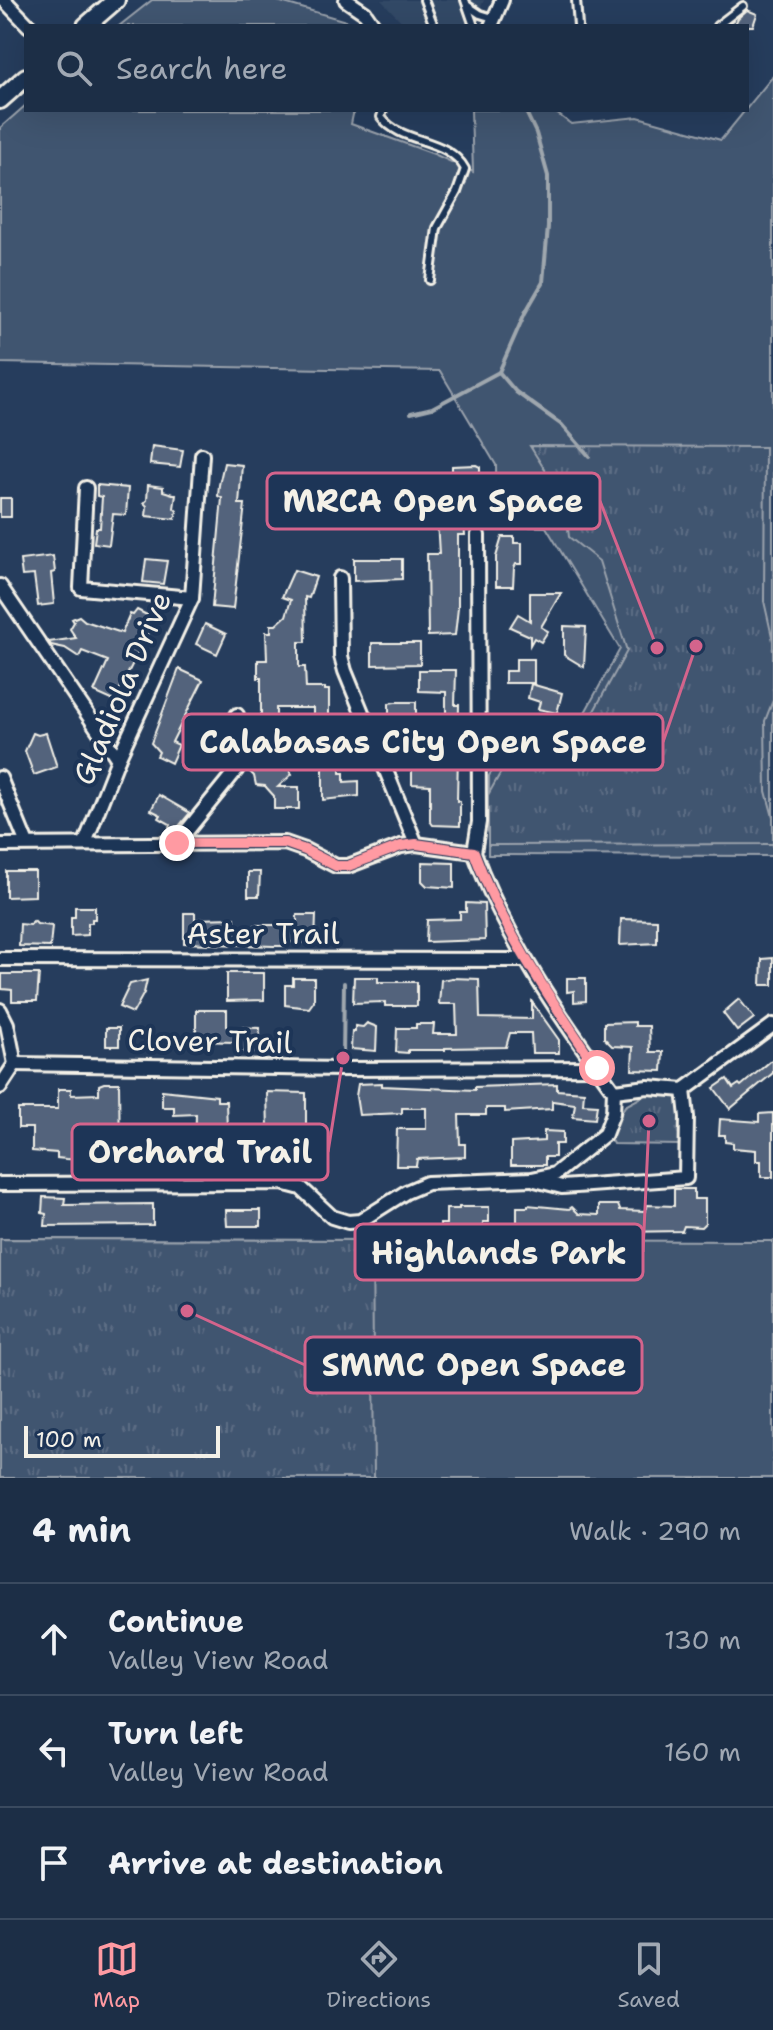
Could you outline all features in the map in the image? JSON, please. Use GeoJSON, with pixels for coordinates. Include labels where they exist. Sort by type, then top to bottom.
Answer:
{"type":"FeatureCollection","features":[{"type":"Feature","properties":{"kind":"main road"},"geometry":{"type":"LineString","coordinates":[[88,24],[116,0]]}},
{"type":"Feature","properties":{"kind":"main road"},"geometry":{"type":"LineString","coordinates":[[0,100],[24,79]]}},
{"type":"Feature","properties":{"kind":"street"},"geometry":{"type":"LineString","coordinates":[[4,0],[27,24]]}},
{"type":"Feature","properties":{"kind":"street"},"geometry":{"type":"LineString","coordinates":[[346,0],[365,13],[373,24]]}},
{"type":"Feature","properties":{"kind":"street"},"geometry":{"type":"LineString","coordinates":[[492,22],[502,0]]}},
{"type":"Feature","properties":{"kind":"street","name":"Gladiola Drive"},"geometry":{"type":"LineString","coordinates":[[85,843],[118,759],[192,598],[202,455]]}},
{"type":"Feature","properties":{"kind":"street"},"geometry":{"type":"LineString","coordinates":[[86,488],[81,588],[192,598]]}},
{"type":"Feature","properties":{"kind":"street"},"geometry":{"type":"LineString","coordinates":[[0,1184],[282,1183],[301,1188],[332,1217],[348,1222],[360,1221],[406,1192],[427,1183],[532,1179],[555,1174],[605,1134],[613,1113],[614,1091],[525,960],[489,894],[474,852],[479,822],[478,535]]}},
{"type":"Feature","properties":{"kind":"street"},"geometry":{"type":"LineString","coordinates":[[340,578],[341,656],[345,671],[416,844]]}},
{"type":"Feature","properties":{"kind":"street"},"geometry":{"type":"LineString","coordinates":[[0,586],[118,759]]}},
{"type":"Feature","properties":{"kind":"street"},"geometry":{"type":"LineString","coordinates":[[177,843],[237,769],[240,742],[237,715]]}},
{"type":"Feature","properties":{"kind":"street"},"geometry":{"type":"LineString","coordinates":[[0,778],[27,844]]}},
{"type":"Feature","properties":{"kind":"street"},"geometry":{"type":"LineString","coordinates":[[0,845],[285,843],[336,866],[348,866],[401,846],[416,844],[474,852]]}},
{"type":"Feature","properties":{"kind":"street","name":"Aster Trail"},"geometry":{"type":"LineString","coordinates":[[0,959],[525,960]]}},
{"type":"Feature","properties":{"kind":"street"},"geometry":{"type":"LineString","coordinates":[[0,1010],[7,1024],[15,1064],[0,1087]]}},
{"type":"Feature","properties":{"kind":"street"},"geometry":{"type":"LineString","coordinates":[[614,1091],[648,1087],[684,1090],[773,1025]]}},
{"type":"Feature","properties":{"kind":"street","name":"Clover Trail"},"geometry":{"type":"LineString","coordinates":[[15,1064],[342,1069],[597,1068]]}},
{"type":"Feature","properties":{"kind":"street"},"geometry":{"type":"LineString","coordinates":[[532,1179],[562,1187],[686,1178],[684,1090]]}},
{"type":"Feature","properties":{"kind":"lane"},"geometry":{"type":"LineString","coordinates":[[424,0],[433,24]]}},
{"type":"Feature","properties":{"kind":"lane"},"geometry":{"type":"LineString","coordinates":[[576,0],[578,24]]}},
{"type":"Feature","properties":{"kind":"lane"},"geometry":{"type":"LineString","coordinates":[[466,3],[492,22]]}},
{"type":"Feature","properties":{"kind":"lane"},"geometry":{"type":"LineString","coordinates":[[466,3],[473,24]]}},
{"type":"Feature","properties":{"kind":"lane"},"geometry":{"type":"LineString","coordinates":[[720,24],[743,6]]}},
{"type":"Feature","properties":{"kind":"lane"},"geometry":{"type":"LineString","coordinates":[[382,112],[381,117],[390,129],[448,150],[458,157],[465,169],[457,192],[437,228],[430,280]]}},
{"type":"Feature","properties":{"kind":"shaded area"},"geometry":{"type":"Polygon","coordinates":[[[381,0],[484,0],[473,24],[404,24],[381,0]]]}},
{"type":"Feature","properties":{"kind":"green space"},"geometry":{"type":"Polygon","coordinates":[[[152,0],[274,0],[353,24],[122,24],[152,0]]]}},
{"type":"Feature","properties":{"kind":"green space"},"geometry":{"type":"Polygon","coordinates":[[[773,76],[773,856],[488,855],[489,776],[510,735],[573,734],[620,649],[546,527],[497,526],[496,465],[440,371],[0,363],[0,128],[24,107],[24,112],[354,112],[351,124],[434,154],[473,172],[471,112],[555,112],[571,124],[638,117],[721,140],[744,112],[749,112],[749,106],[773,76]]]}},
{"type":"Feature","properties":{"kind":"green space"},"geometry":{"type":"Polygon","coordinates":[[[530,446],[765,447],[764,601],[773,641],[773,700],[765,721],[766,791],[773,817],[773,844],[488,845],[488,795],[514,749],[578,740],[627,651],[599,561],[569,537],[565,502],[530,446]]]}},
{"type":"Feature","properties":{"kind":"green space"},"geometry":{"type":"Polygon","coordinates":[[[651,1092],[674,1095],[681,1102],[681,1145],[613,1144],[609,1136],[625,1106],[651,1092]]]}},
{"type":"Feature","properties":{"kind":"green space"},"geometry":{"type":"Polygon","coordinates":[[[0,1239],[773,1241],[773,1478],[0,1478],[0,1239]]]}},
{"type":"Feature","properties":{"kind":"green space"},"geometry":{"type":"Polygon","coordinates":[[[0,1239],[372,1240],[374,1478],[0,1478],[0,1239]]]}},
{"type":"Feature","properties":{"kind":"building"},"geometry":{"type":"Polygon","coordinates":[[[747,10],[757,14],[753,26],[735,24],[747,10]]]}},
{"type":"Feature","properties":{"kind":"building"},"geometry":{"type":"Polygon","coordinates":[[[152,446],[183,450],[180,467],[150,464],[152,446]]]}},
{"type":"Feature","properties":{"kind":"building"},"geometry":{"type":"Polygon","coordinates":[[[224,463],[242,465],[239,504],[245,504],[233,609],[212,607],[222,498],[218,496],[224,463]]]}},
{"type":"Feature","properties":{"kind":"building"},"geometry":{"type":"Polygon","coordinates":[[[452,466],[480,467],[480,487],[452,484],[452,466]]]}},
{"type":"Feature","properties":{"kind":"building"},"geometry":{"type":"Polygon","coordinates":[[[97,485],[128,488],[126,515],[113,514],[109,545],[94,543],[96,528],[100,528],[102,497],[97,496],[97,485]]]}},
{"type":"Feature","properties":{"kind":"building"},"geometry":{"type":"Polygon","coordinates":[[[148,485],[163,487],[163,491],[176,495],[175,519],[146,516],[147,506],[144,503],[148,485]]]}},
{"type":"Feature","properties":{"kind":"building"},"geometry":{"type":"Polygon","coordinates":[[[0,498],[11,498],[11,517],[0,517],[0,498]]]}},
{"type":"Feature","properties":{"kind":"building"},"geometry":{"type":"Polygon","coordinates":[[[455,511],[455,514],[463,514],[465,535],[458,535],[455,635],[428,636],[427,554],[439,554],[437,520],[442,520],[441,512],[455,511]]]}},
{"type":"Feature","properties":{"kind":"building"},"geometry":{"type":"Polygon","coordinates":[[[502,537],[514,537],[514,543],[522,543],[522,564],[516,564],[514,568],[513,586],[496,586],[496,557],[502,537]]]}},
{"type":"Feature","properties":{"kind":"building"},"geometry":{"type":"Polygon","coordinates":[[[53,556],[54,604],[38,606],[34,575],[22,576],[20,560],[53,556]]]}},
{"type":"Feature","properties":{"kind":"building"},"geometry":{"type":"Polygon","coordinates":[[[146,559],[167,561],[163,584],[143,582],[146,559]]]}},
{"type":"Feature","properties":{"kind":"building"},"geometry":{"type":"Polygon","coordinates":[[[354,559],[402,559],[402,579],[354,581],[354,559]]]}},
{"type":"Feature","properties":{"kind":"building"},"geometry":{"type":"Polygon","coordinates":[[[294,570],[316,577],[309,598],[305,597],[306,642],[299,642],[299,667],[305,667],[306,688],[329,690],[329,718],[313,718],[313,708],[276,708],[276,718],[261,718],[258,660],[267,660],[266,632],[271,632],[271,625],[276,625],[286,616],[291,600],[282,597],[294,570]]]}},
{"type":"Feature","properties":{"kind":"building"},"geometry":{"type":"Polygon","coordinates":[[[530,593],[561,593],[541,627],[548,631],[541,642],[534,638],[530,645],[530,636],[510,627],[518,614],[530,621],[530,593]]]}},
{"type":"Feature","properties":{"kind":"building"},"geometry":{"type":"Polygon","coordinates":[[[137,610],[155,619],[114,701],[94,692],[108,661],[82,651],[79,657],[49,642],[76,638],[70,629],[74,622],[72,619],[79,616],[85,621],[122,633],[130,614],[137,610]]]}},
{"type":"Feature","properties":{"kind":"building"},"geometry":{"type":"Polygon","coordinates":[[[205,624],[226,634],[217,654],[196,644],[205,624]]]}},
{"type":"Feature","properties":{"kind":"building"},"geometry":{"type":"Polygon","coordinates":[[[564,626],[586,627],[584,667],[564,655],[564,626]]]}},
{"type":"Feature","properties":{"kind":"building"},"geometry":{"type":"Polygon","coordinates":[[[372,643],[420,643],[420,664],[372,665],[372,643]]]}},
{"type":"Feature","properties":{"kind":"building"},"geometry":{"type":"Polygon","coordinates":[[[516,659],[534,659],[534,683],[505,683],[505,671],[516,671],[516,659]]]}},
{"type":"Feature","properties":{"kind":"building"},"geometry":{"type":"Polygon","coordinates":[[[179,669],[203,680],[172,742],[179,745],[171,763],[157,756],[159,752],[151,743],[179,669]]]}},
{"type":"Feature","properties":{"kind":"building"},"geometry":{"type":"Polygon","coordinates":[[[419,670],[456,670],[460,826],[433,825],[430,821],[430,785],[412,784],[412,765],[442,765],[442,734],[391,734],[389,728],[389,703],[395,702],[416,702],[416,719],[446,719],[446,692],[419,691],[419,670]]]}},
{"type":"Feature","properties":{"kind":"building"},"geometry":{"type":"Polygon","coordinates":[[[531,684],[562,693],[557,713],[538,709],[540,702],[528,698],[531,684]]]}},
{"type":"Feature","properties":{"kind":"building"},"geometry":{"type":"Polygon","coordinates":[[[33,733],[46,733],[57,767],[34,775],[25,751],[33,733]]]}},
{"type":"Feature","properties":{"kind":"building"},"geometry":{"type":"Polygon","coordinates":[[[266,749],[282,759],[292,774],[278,787],[299,787],[299,809],[274,809],[274,796],[265,786],[256,785],[249,771],[266,749]]]}},
{"type":"Feature","properties":{"kind":"building"},"geometry":{"type":"Polygon","coordinates":[[[340,759],[344,782],[359,781],[359,796],[323,800],[323,760],[340,759]]]}},
{"type":"Feature","properties":{"kind":"building"},"geometry":{"type":"Polygon","coordinates":[[[159,795],[190,813],[175,831],[159,818],[161,815],[151,810],[159,795]]]}},
{"type":"Feature","properties":{"kind":"building"},"geometry":{"type":"Polygon","coordinates":[[[422,862],[454,863],[454,888],[427,886],[422,881],[422,862]]]}},
{"type":"Feature","properties":{"kind":"building"},"geometry":{"type":"Polygon","coordinates":[[[6,871],[35,871],[35,896],[6,897],[6,871]]]}},
{"type":"Feature","properties":{"kind":"building"},"geometry":{"type":"Polygon","coordinates":[[[248,872],[260,872],[259,896],[248,896],[248,872]]]}},
{"type":"Feature","properties":{"kind":"building"},"geometry":{"type":"Polygon","coordinates":[[[466,903],[484,904],[485,940],[426,942],[427,920],[460,919],[460,912],[466,912],[466,903]]]}},
{"type":"Feature","properties":{"kind":"building"},"geometry":{"type":"Polygon","coordinates":[[[75,907],[95,907],[95,919],[88,923],[88,935],[71,936],[71,917],[75,917],[75,907]]]}},
{"type":"Feature","properties":{"kind":"building"},"geometry":{"type":"Polygon","coordinates":[[[184,913],[195,913],[195,919],[235,918],[235,928],[255,929],[255,925],[297,925],[297,915],[316,915],[315,943],[287,942],[286,946],[273,946],[184,943],[184,913]]]}},
{"type":"Feature","properties":{"kind":"building"},"geometry":{"type":"Polygon","coordinates":[[[621,919],[657,920],[657,943],[620,945],[621,919]]]}},
{"type":"Feature","properties":{"kind":"building"},"geometry":{"type":"Polygon","coordinates":[[[34,921],[52,926],[50,947],[19,946],[20,924],[30,925],[34,921]]]}},
{"type":"Feature","properties":{"kind":"building"},"geometry":{"type":"Polygon","coordinates":[[[773,958],[773,985],[761,985],[762,959],[773,958]]]}},
{"type":"Feature","properties":{"kind":"building"},"geometry":{"type":"Polygon","coordinates":[[[227,973],[264,973],[264,1000],[227,1001],[227,973]]]}},
{"type":"Feature","properties":{"kind":"building"},"geometry":{"type":"Polygon","coordinates":[[[2,974],[39,974],[37,1001],[12,1001],[12,990],[2,989],[2,974]]]}},
{"type":"Feature","properties":{"kind":"building"},"geometry":{"type":"Polygon","coordinates":[[[354,977],[378,977],[378,982],[417,982],[417,1006],[385,1006],[385,1002],[353,1003],[354,977]]]}},
{"type":"Feature","properties":{"kind":"building"},"geometry":{"type":"Polygon","coordinates":[[[293,978],[314,978],[314,1001],[309,1008],[285,1005],[285,985],[293,985],[293,978]]]}},
{"type":"Feature","properties":{"kind":"building"},"geometry":{"type":"Polygon","coordinates":[[[567,978],[586,978],[586,1001],[574,1002],[574,991],[567,992],[567,978]]]}},
{"type":"Feature","properties":{"kind":"building"},"geometry":{"type":"Polygon","coordinates":[[[479,979],[480,1018],[532,1019],[532,1002],[559,1040],[559,1053],[532,1053],[531,1033],[510,1033],[506,1047],[396,1052],[397,1028],[434,1024],[433,1034],[457,1034],[456,1004],[439,1004],[441,980],[479,979]]]}},
{"type":"Feature","properties":{"kind":"building"},"geometry":{"type":"Polygon","coordinates":[[[147,980],[133,1013],[119,1007],[130,984],[147,980]]]}},
{"type":"Feature","properties":{"kind":"building"},"geometry":{"type":"Polygon","coordinates":[[[739,999],[754,1018],[737,1031],[723,1013],[739,999]]]}},
{"type":"Feature","properties":{"kind":"building"},"geometry":{"type":"Polygon","coordinates":[[[196,1010],[227,1010],[227,1027],[260,1028],[259,1053],[235,1051],[234,1042],[196,1041],[196,1010]]]}},
{"type":"Feature","properties":{"kind":"building"},"geometry":{"type":"Polygon","coordinates":[[[635,1022],[635,1026],[649,1026],[650,1052],[663,1052],[662,1071],[632,1070],[633,1047],[612,1046],[604,1038],[604,1023],[635,1022]]]}},
{"type":"Feature","properties":{"kind":"building"},"geometry":{"type":"Polygon","coordinates":[[[367,1023],[377,1027],[376,1051],[351,1049],[355,1026],[363,1027],[367,1023]]]}},
{"type":"Feature","properties":{"kind":"building"},"geometry":{"type":"Polygon","coordinates":[[[106,1028],[119,1028],[119,1046],[106,1046],[106,1028]]]}},
{"type":"Feature","properties":{"kind":"building"},"geometry":{"type":"Polygon","coordinates":[[[773,1059],[773,1073],[730,1109],[714,1088],[727,1079],[733,1088],[739,1084],[741,1086],[773,1059]]]}},
{"type":"Feature","properties":{"kind":"building"},"geometry":{"type":"Polygon","coordinates":[[[119,1083],[120,1153],[113,1153],[113,1161],[57,1158],[57,1153],[32,1151],[32,1128],[18,1128],[18,1109],[58,1109],[58,1089],[71,1089],[71,1095],[99,1094],[99,1085],[119,1083]]]}},
{"type":"Feature","properties":{"kind":"building"},"geometry":{"type":"Polygon","coordinates":[[[382,1083],[382,1086],[475,1090],[475,1087],[557,1084],[557,1090],[584,1092],[583,1104],[597,1105],[595,1119],[573,1117],[575,1104],[552,1101],[552,1109],[505,1112],[505,1108],[486,1108],[486,1115],[459,1115],[460,1144],[465,1144],[465,1157],[417,1159],[416,1166],[396,1166],[397,1129],[426,1129],[426,1108],[402,1108],[402,1113],[359,1115],[358,1084],[382,1083]]]}},
{"type":"Feature","properties":{"kind":"building"},"geometry":{"type":"Polygon","coordinates":[[[162,1090],[217,1096],[217,1101],[226,1101],[227,1130],[268,1130],[267,1092],[306,1093],[306,1129],[325,1130],[328,1133],[328,1159],[326,1162],[312,1162],[303,1158],[280,1157],[280,1161],[252,1162],[231,1161],[231,1156],[195,1157],[196,1114],[174,1115],[174,1107],[162,1107],[162,1090]]]}},
{"type":"Feature","properties":{"kind":"building"},"geometry":{"type":"Polygon","coordinates":[[[773,1113],[773,1177],[761,1177],[761,1161],[756,1161],[756,1150],[733,1148],[733,1143],[725,1142],[725,1135],[719,1135],[720,1119],[759,1122],[759,1114],[773,1113]]]}},
{"type":"Feature","properties":{"kind":"building"},"geometry":{"type":"Polygon","coordinates":[[[544,1131],[563,1132],[563,1144],[555,1144],[555,1157],[545,1157],[545,1165],[511,1165],[511,1143],[544,1141],[544,1131]]]}},
{"type":"Feature","properties":{"kind":"building"},"geometry":{"type":"Polygon","coordinates":[[[674,1189],[694,1189],[694,1199],[705,1199],[705,1223],[701,1227],[684,1226],[682,1231],[622,1232],[622,1236],[599,1236],[599,1232],[517,1232],[517,1207],[572,1207],[579,1214],[599,1215],[599,1205],[618,1205],[620,1210],[645,1211],[647,1205],[674,1206],[674,1189]]]}},
{"type":"Feature","properties":{"kind":"building"},"geometry":{"type":"Polygon","coordinates":[[[43,1197],[65,1198],[64,1205],[153,1204],[153,1225],[45,1226],[43,1197]]]}},
{"type":"Feature","properties":{"kind":"building"},"geometry":{"type":"Polygon","coordinates":[[[489,1207],[489,1222],[483,1222],[483,1236],[440,1236],[440,1224],[446,1224],[446,1209],[489,1207]]]}},
{"type":"Feature","properties":{"kind":"building"},"geometry":{"type":"Polygon","coordinates":[[[226,1210],[261,1210],[261,1226],[227,1226],[226,1210]]]}},
{"type":"Feature","properties":{"kind":"waterway"},"geometry":{"type":"LineString","coordinates":[[411,413],[432,408],[499,372],[525,313],[543,282],[548,227],[548,176],[536,133],[526,112]]}},
{"type":"Feature","properties":{"kind":"waterway"},"geometry":{"type":"LineString","coordinates":[[499,372],[516,392],[562,425],[589,456]]}},
{"type":"Feature","properties":{"kind":"waterway"},"geometry":{"type":"LineString","coordinates":[[343,1058],[344,983]]}},
{"type":"Feature","properties":{"kind":"place","name":"Calabasas City Open Space"},"geometry":{"type":"Point","coordinates":[696,646]}},
{"type":"Feature","properties":{"kind":"place","name":"MRCA Open Space"},"geometry":{"type":"Point","coordinates":[657,648]}},
{"type":"Feature","properties":{"kind":"place","name":"Orchard Trail"},"geometry":{"type":"Point","coordinates":[343,1058]}},
{"type":"Feature","properties":{"kind":"place","name":"Highlands Park"},"geometry":{"type":"Point","coordinates":[649,1121]}},
{"type":"Feature","properties":{"kind":"place","name":"SMMC Open Space"},"geometry":{"type":"Point","coordinates":[187,1311]}},
{"type":"Feature","properties":{"kind":"route"},"geometry":{"type":"LineString","coordinates":[[177,843],[285,843],[336,866],[348,866],[401,846],[416,844],[474,852],[489,894],[525,960],[597,1068]]}}]}
